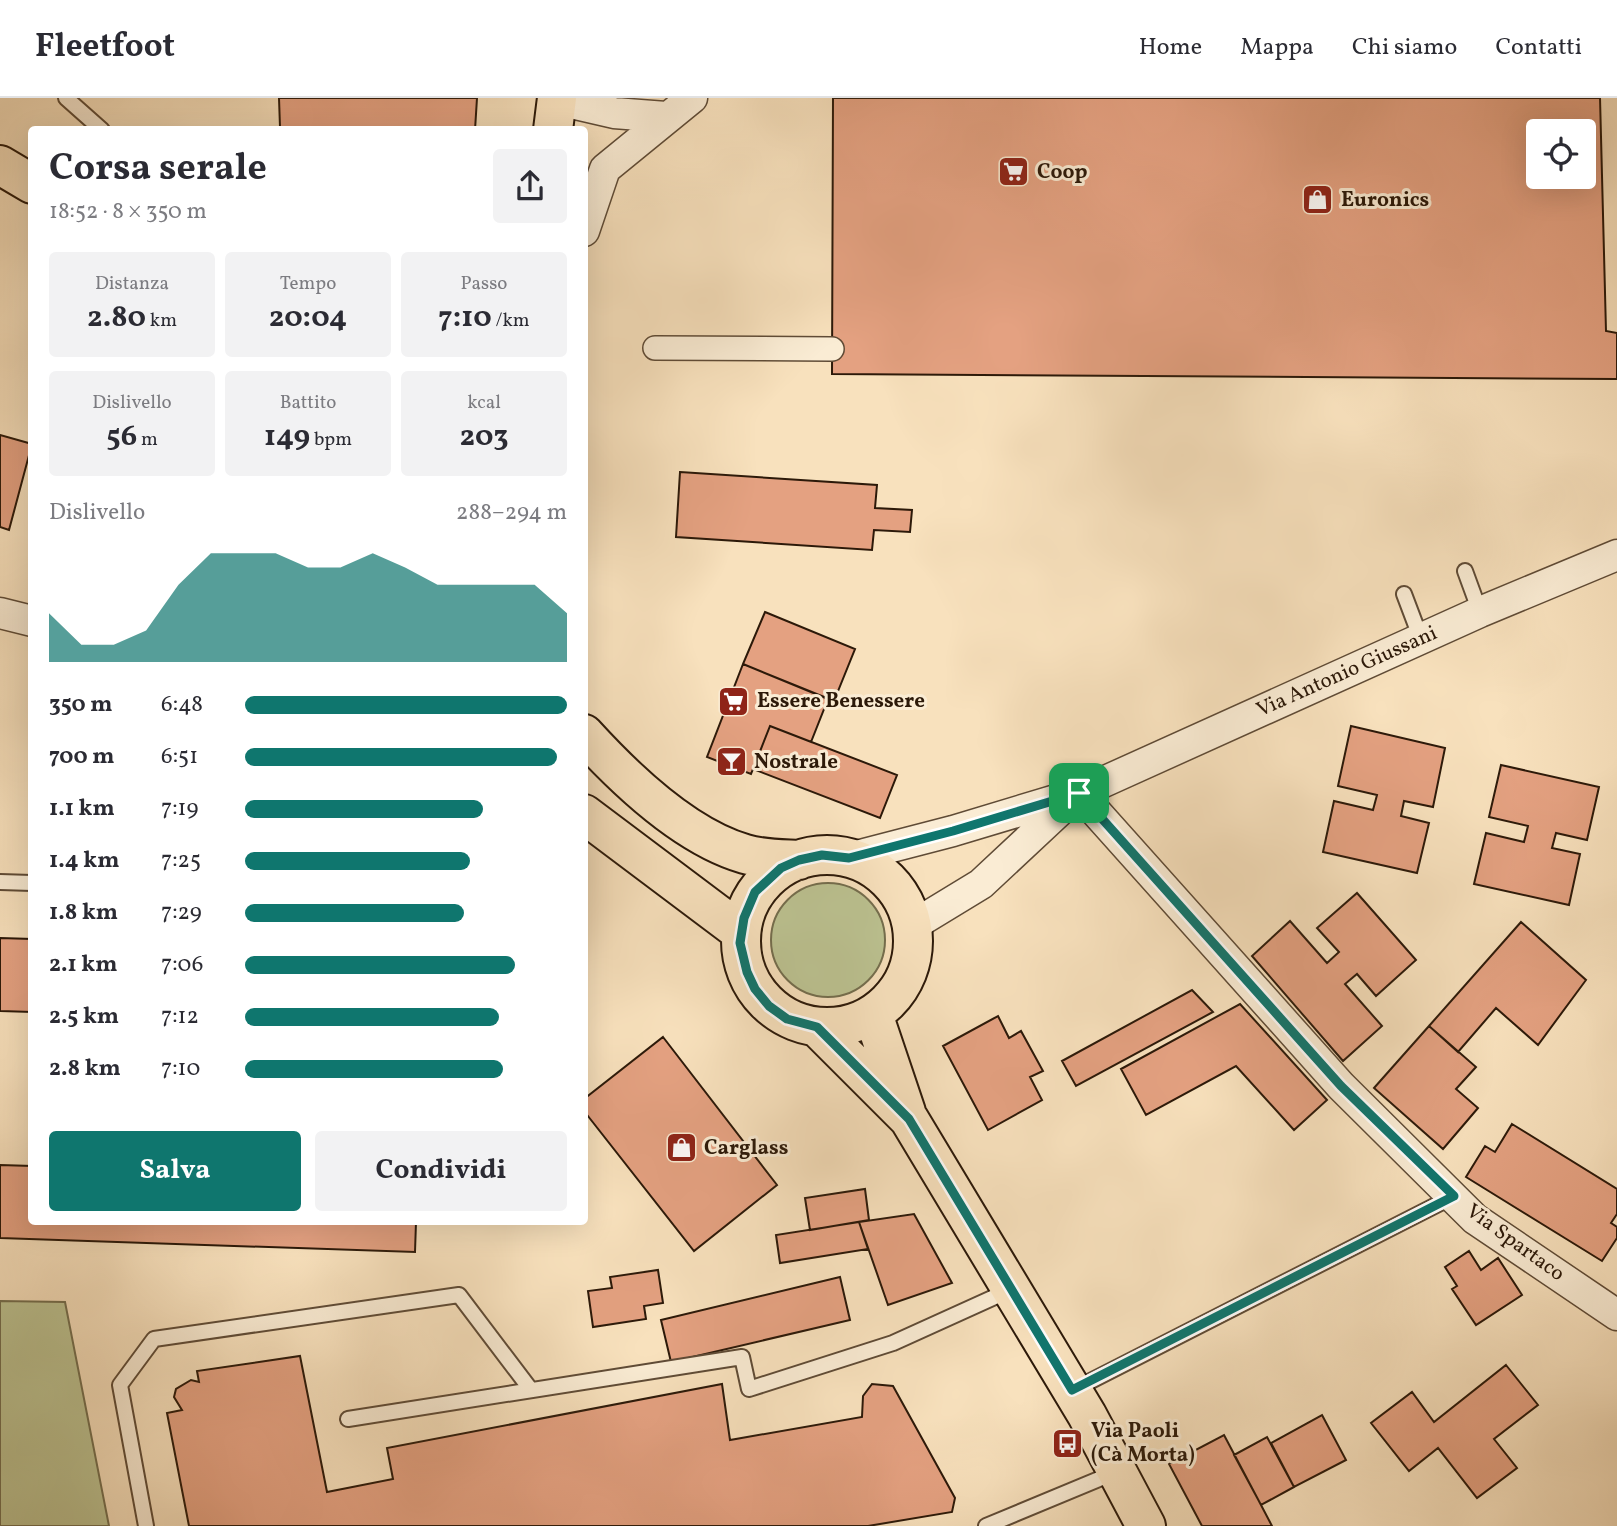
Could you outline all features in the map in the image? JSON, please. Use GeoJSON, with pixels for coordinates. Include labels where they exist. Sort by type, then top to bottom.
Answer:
{"type":"FeatureCollection","features":[{"type":"Feature","properties":{"kind":"main road"},"geometry":{"type":"LineString","coordinates":[[0,165],[28,182]]}},
{"type":"Feature","properties":{"kind":"main road"},"geometry":{"type":"LineString","coordinates":[[588,738],[646,793],[700,834],[747,855],[799,860]]}},
{"type":"Feature","properties":{"kind":"main road"},"geometry":{"type":"LineString","coordinates":[[588,817],[741,932]]}},
{"type":"Feature","properties":{"kind":"main road"},"geometry":{"type":"LineString","coordinates":[[822,855],[849,858],[864,864],[891,884],[908,910],[913,946],[905,980],[886,1005],[873,1014],[838,1027],[817,1027],[787,1019],[769,1006],[755,989],[741,953],[741,932],[755,892],[781,868],[799,860],[822,855]]}},
{"type":"Feature","properties":{"kind":"main road"},"geometry":{"type":"LineString","coordinates":[[873,1014],[909,1119],[1072,1390],[1146,1526]]}},
{"type":"Feature","properties":{"kind":"main road"},"geometry":{"type":"LineString","coordinates":[[817,1027],[909,1119]]}},
{"type":"Feature","properties":{"kind":"street"},"geometry":{"type":"LineString","coordinates":[[588,219],[605,169],[692,98]]}},
{"type":"Feature","properties":{"kind":"street"},"geometry":{"type":"LineString","coordinates":[[559,111],[666,117]]}},
{"type":"Feature","properties":{"kind":"street"},"geometry":{"type":"LineString","coordinates":[[655,348],[832,349]]}},
{"type":"Feature","properties":{"kind":"street","name":"Via Antonio Giussani"},"geometry":{"type":"LineString","coordinates":[[849,858],[953,831],[1079,793],[1480,612],[1617,555]]}},
{"type":"Feature","properties":{"kind":"street"},"geometry":{"type":"LineString","coordinates":[[0,613],[28,620]]}},
{"type":"Feature","properties":{"kind":"street","name":"Via Antonio Giussani"},"geometry":{"type":"LineString","coordinates":[[912,926],[981,884],[1079,793]]}},
{"type":"Feature","properties":{"kind":"street","name":"Via Spartaco"},"geometry":{"type":"LineString","coordinates":[[1079,793],[1341,1086],[1475,1219],[1617,1315]]}},
{"type":"Feature","properties":{"kind":"lane"},"geometry":{"type":"LineString","coordinates":[[66,98],[98,126]]}},
{"type":"Feature","properties":{"kind":"lane"},"geometry":{"type":"LineString","coordinates":[[1465,571],[1480,612]]}},
{"type":"Feature","properties":{"kind":"lane"},"geometry":{"type":"LineString","coordinates":[[1404,594],[1421,639]]}},
{"type":"Feature","properties":{"kind":"lane"},"geometry":{"type":"LineString","coordinates":[[0,882],[28,883]]}},
{"type":"Feature","properties":{"kind":"lane"},"geometry":{"type":"LineString","coordinates":[[1072,1390],[1454,1196]]}},
{"type":"Feature","properties":{"kind":"lane"},"geometry":{"type":"LineString","coordinates":[[348,1419],[742,1357],[749,1390],[893,1343],[1012,1290]]}},
{"type":"Feature","properties":{"kind":"lane"},"geometry":{"type":"LineString","coordinates":[[146,1526],[120,1385],[154,1339],[459,1295],[531,1390]]}},
{"type":"Feature","properties":{"kind":"lane"},"geometry":{"type":"LineString","coordinates":[[986,1526],[1117,1471]]}},
{"type":"Feature","properties":{"kind":"green space"},"geometry":{"type":"Polygon","coordinates":[[[828,883],[850,887],[868,900],[881,918],[885,940],[881,962],[868,980],[850,993],[828,997],[806,993],[788,980],[775,962],[771,940],[775,918],[788,900],[806,887],[828,883]]]}},
{"type":"Feature","properties":{"kind":"green space"},"geometry":{"type":"Polygon","coordinates":[[[0,1301],[65,1302],[109,1526],[0,1526],[0,1301]]]}},
{"type":"Feature","properties":{"kind":"building"},"geometry":{"type":"Polygon","coordinates":[[[279,98],[477,98],[475,126],[280,126],[279,98]]]}},
{"type":"Feature","properties":{"kind":"building"},"geometry":{"type":"Polygon","coordinates":[[[833,98],[1600,98],[1606,331],[1617,333],[1617,379],[832,374],[833,98]]]}},
{"type":"Feature","properties":{"kind":"building"},"geometry":{"type":"Polygon","coordinates":[[[0,435],[28,443],[28,459],[9,530],[0,527],[0,435]]]}},
{"type":"Feature","properties":{"kind":"building"},"geometry":{"type":"Polygon","coordinates":[[[680,472],[877,485],[875,508],[912,510],[910,532],[874,530],[872,550],[676,537],[680,472]]]}},
{"type":"Feature","properties":{"kind":"building"},"geometry":{"type":"Polygon","coordinates":[[[765,612],[855,649],[834,701],[743,664],[765,612]]]}},
{"type":"Feature","properties":{"kind":"building"},"geometry":{"type":"Polygon","coordinates":[[[743,664],[828,699],[811,742],[770,726],[751,774],[707,757],[743,664]]]}},
{"type":"Feature","properties":{"kind":"building"},"geometry":{"type":"Polygon","coordinates":[[[770,726],[897,775],[880,818],[753,769],[770,726]]]}},
{"type":"Feature","properties":{"kind":"building"},"geometry":{"type":"Polygon","coordinates":[[[1351,726],[1445,748],[1433,807],[1404,801],[1401,816],[1429,823],[1417,873],[1323,852],[1334,801],[1373,810],[1377,795],[1338,786],[1351,726]]]}},
{"type":"Feature","properties":{"kind":"building"},"geometry":{"type":"Polygon","coordinates":[[[1501,765],[1599,787],[1587,840],[1556,833],[1552,848],[1580,854],[1569,905],[1474,884],[1486,833],[1524,842],[1528,826],[1489,817],[1501,765]]]}},
{"type":"Feature","properties":{"kind":"building"},"geometry":{"type":"Polygon","coordinates":[[[1357,893],[1416,960],[1376,996],[1357,974],[1345,984],[1382,1026],[1343,1061],[1252,956],[1290,921],[1327,963],[1339,952],[1317,928],[1357,893]]]}},
{"type":"Feature","properties":{"kind":"building"},"geometry":{"type":"Polygon","coordinates":[[[1521,922],[1586,980],[1538,1045],[1496,1008],[1458,1052],[1429,1026],[1521,922]]]}},
{"type":"Feature","properties":{"kind":"building"},"geometry":{"type":"Polygon","coordinates":[[[0,938],[28,939],[28,1012],[0,1011],[0,938]]]}},
{"type":"Feature","properties":{"kind":"building"},"geometry":{"type":"Polygon","coordinates":[[[1192,990],[1213,1012],[1076,1086],[1062,1061],[1192,990]]]}},
{"type":"Feature","properties":{"kind":"building"},"geometry":{"type":"Polygon","coordinates":[[[1240,1004],[1327,1100],[1294,1130],[1236,1066],[1146,1115],[1121,1069],[1240,1004]]]}},
{"type":"Feature","properties":{"kind":"building"},"geometry":{"type":"Polygon","coordinates":[[[998,1016],[1009,1038],[1021,1031],[1043,1071],[1030,1077],[1042,1100],[988,1130],[943,1046],[998,1016]]]}},
{"type":"Feature","properties":{"kind":"building"},"geometry":{"type":"Polygon","coordinates":[[[1429,1026],[1476,1067],[1456,1089],[1478,1108],[1443,1149],[1374,1088],[1429,1026]]]}},
{"type":"Feature","properties":{"kind":"building","name":"Carglass"},"geometry":{"type":"Polygon","coordinates":[[[663,1037],[777,1185],[694,1251],[588,1116],[588,1096],[663,1037]]]}},
{"type":"Feature","properties":{"kind":"building"},"geometry":{"type":"Polygon","coordinates":[[[1512,1124],[1617,1189],[1617,1214],[1611,1223],[1617,1227],[1617,1238],[1602,1261],[1466,1177],[1485,1146],[1495,1152],[1512,1124]]]}},
{"type":"Feature","properties":{"kind":"building"},"geometry":{"type":"Polygon","coordinates":[[[0,1165],[28,1166],[28,1225],[416,1225],[415,1252],[0,1238],[0,1165]]]}},
{"type":"Feature","properties":{"kind":"building"},"geometry":{"type":"Polygon","coordinates":[[[865,1189],[869,1220],[810,1230],[805,1198],[865,1189]]]}},
{"type":"Feature","properties":{"kind":"building"},"geometry":{"type":"Polygon","coordinates":[[[914,1214],[952,1283],[888,1305],[859,1222],[914,1214]]]}},
{"type":"Feature","properties":{"kind":"building"},"geometry":{"type":"Polygon","coordinates":[[[859,1222],[868,1249],[780,1263],[776,1235],[859,1222]]]}},
{"type":"Feature","properties":{"kind":"building"},"geometry":{"type":"Polygon","coordinates":[[[1469,1251],[1481,1270],[1498,1258],[1522,1295],[1476,1325],[1452,1289],[1457,1286],[1445,1267],[1469,1251]]]}},
{"type":"Feature","properties":{"kind":"building"},"geometry":{"type":"Polygon","coordinates":[[[658,1270],[663,1303],[644,1306],[646,1319],[593,1327],[588,1291],[612,1288],[610,1277],[658,1270]]]}},
{"type":"Feature","properties":{"kind":"building"},"geometry":{"type":"Polygon","coordinates":[[[840,1277],[850,1320],[671,1362],[661,1320],[840,1277]]]}},
{"type":"Feature","properties":{"kind":"building"},"geometry":{"type":"Polygon","coordinates":[[[300,1356],[327,1492],[393,1479],[387,1448],[722,1384],[730,1440],[862,1417],[863,1396],[872,1384],[893,1386],[955,1498],[952,1512],[868,1526],[189,1526],[167,1413],[182,1410],[174,1397],[176,1389],[191,1380],[199,1382],[197,1371],[300,1356]]]}},
{"type":"Feature","properties":{"kind":"building"},"geometry":{"type":"Polygon","coordinates":[[[1506,1365],[1538,1405],[1494,1439],[1517,1468],[1477,1498],[1438,1448],[1409,1471],[1371,1423],[1412,1392],[1434,1422],[1506,1365]]]}},
{"type":"Feature","properties":{"kind":"building"},"geometry":{"type":"Polygon","coordinates":[[[1322,1415],[1346,1460],[1294,1487],[1271,1443],[1322,1415]]]}},
{"type":"Feature","properties":{"kind":"building"},"geometry":{"type":"Polygon","coordinates":[[[1224,1435],[1272,1526],[1202,1526],[1169,1464],[1224,1435]]]}},
{"type":"Feature","properties":{"kind":"building"},"geometry":{"type":"Polygon","coordinates":[[[1267,1437],[1294,1487],[1261,1505],[1234,1455],[1267,1437]]]}},
{"type":"Feature","properties":{"kind":"place","name":"Coop"},"geometry":{"type":"Point","coordinates":[1014,172]}},
{"type":"Feature","properties":{"kind":"place","name":"Euronics"},"geometry":{"type":"Point","coordinates":[1318,200]}},
{"type":"Feature","properties":{"kind":"place","name":"Essere Benessere"},"geometry":{"type":"Point","coordinates":[734,701]}},
{"type":"Feature","properties":{"kind":"place","name":"Nostrale"},"geometry":{"type":"Point","coordinates":[731,762]}},
{"type":"Feature","properties":{"kind":"place","name":"Carglass"},"geometry":{"type":"Point","coordinates":[681,1148]}},
{"type":"Feature","properties":{"kind":"place","name":"Via Paoli (Cà Morta)"},"geometry":{"type":"Point","coordinates":[1068,1443]}},
{"type":"Feature","properties":{"kind":"route"},"geometry":{"type":"LineString","coordinates":[[1079,793],[1341,1086],[1454,1196],[1072,1390],[909,1119],[817,1027],[787,1019],[769,1006],[755,989],[747,972],[740,943],[744,918],[755,892],[781,868],[799,860],[822,855],[849,858],[953,831],[1079,793]]}}]}
